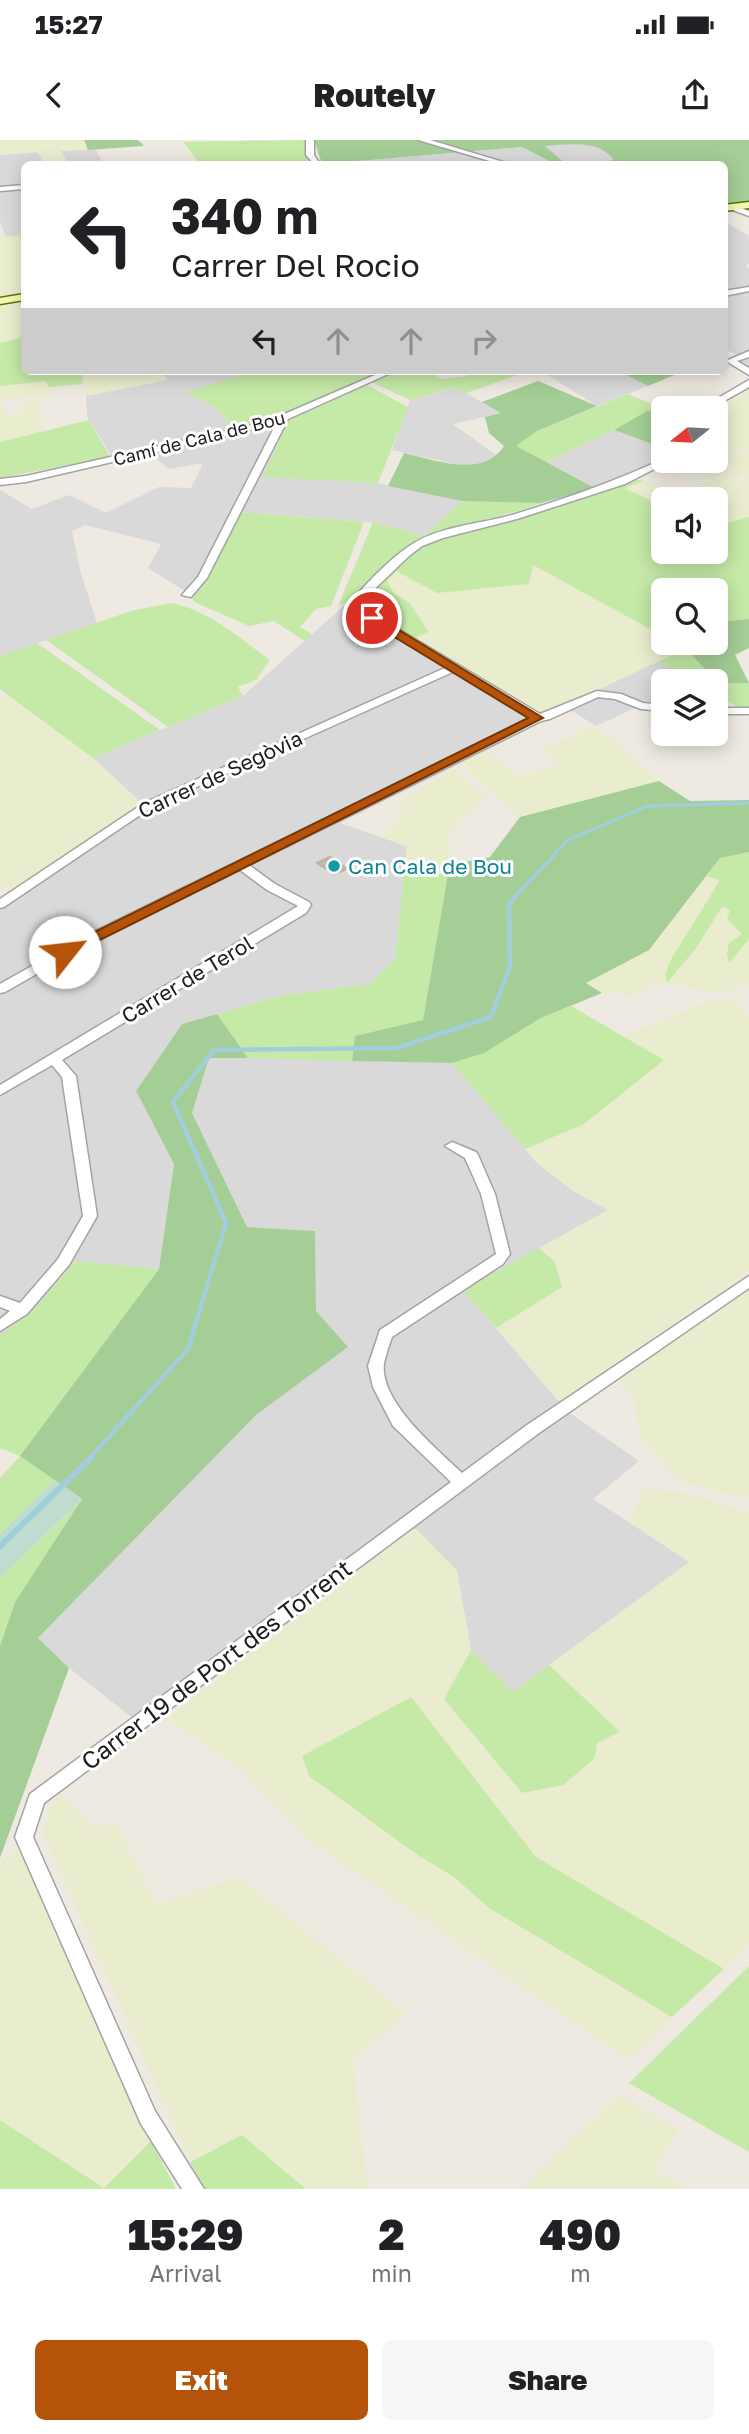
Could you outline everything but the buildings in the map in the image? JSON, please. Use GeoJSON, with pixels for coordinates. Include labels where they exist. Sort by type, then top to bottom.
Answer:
{"type":"FeatureCollection","features":[{"type":"Feature","properties":{"kind":"street"},"geometry":{"type":"LineString","coordinates":[[310,140],[310,155],[314,161]]}},
{"type":"Feature","properties":{"kind":"street"},"geometry":{"type":"LineString","coordinates":[[422,140],[496,161]]}},
{"type":"Feature","properties":{"kind":"street"},"geometry":{"type":"LineString","coordinates":[[0,189],[21,187]]}},
{"type":"Feature","properties":{"kind":"street"},"geometry":{"type":"LineString","coordinates":[[729,208],[749,205]]}},
{"type":"Feature","properties":{"kind":"street"},"geometry":{"type":"LineString","coordinates":[[729,208],[749,214]]}},
{"type":"Feature","properties":{"kind":"street"},"geometry":{"type":"LineString","coordinates":[[728,294],[749,289]]}},
{"type":"Feature","properties":{"kind":"street"},"geometry":{"type":"LineString","coordinates":[[0,301],[21,298]]}},
{"type":"Feature","properties":{"kind":"street"},"geometry":{"type":"LineString","coordinates":[[749,354],[730,361],[749,372]]}},
{"type":"Feature","properties":{"kind":"street","name":"Camí de Cala de Bou"},"geometry":{"type":"LineString","coordinates":[[0,482],[221,435],[284,418],[382,375]]}},
{"type":"Feature","properties":{"kind":"street"},"geometry":{"type":"LineString","coordinates":[[726,396],[749,383]]}},
{"type":"Feature","properties":{"kind":"street"},"geometry":{"type":"LineString","coordinates":[[187,595],[202,578],[284,418]]}},
{"type":"Feature","properties":{"kind":"street"},"geometry":{"type":"LineString","coordinates":[[536,719],[352,606],[405,554],[419,544],[622,482],[651,468]]}},
{"type":"Feature","properties":{"kind":"street","name":"Carrer de Segòvia"},"geometry":{"type":"LineString","coordinates":[[0,904],[148,804],[454,668]]}},
{"type":"Feature","properties":{"kind":"street"},"geometry":{"type":"LineString","coordinates":[[0,989],[87,940],[536,719],[597,694],[617,696],[641,706],[651,707]]}},
{"type":"Feature","properties":{"kind":"street"},"geometry":{"type":"LineString","coordinates":[[728,711],[749,712]]}},
{"type":"Feature","properties":{"kind":"street","name":"Carrer de Terol"},"geometry":{"type":"LineString","coordinates":[[0,1091],[302,910],[305,905],[271,887],[240,864]]}},
{"type":"Feature","properties":{"kind":"street"},"geometry":{"type":"LineString","coordinates":[[0,1326],[22,1310],[64,1262],[90,1216],[69,1076],[54,1059]]}},
{"type":"Feature","properties":{"kind":"street"},"geometry":{"type":"LineString","coordinates":[[452,1146],[471,1155],[488,1194],[503,1254],[498,1261],[385,1334],[376,1366],[381,1387],[399,1422],[462,1483]]}},
{"type":"Feature","properties":{"kind":"street","name":"Carrer 19 de Port des Torrent"},"geometry":{"type":"LineString","coordinates":[[194,2189],[148,2117],[24,1837],[36,1799],[533,1429],[749,1282]]}},
{"type":"Feature","properties":{"kind":"street"},"geometry":{"type":"LineString","coordinates":[[0,1301],[22,1310]]}},
{"type":"Feature","properties":{"kind":"shaded area"},"geometry":{"type":"Polygon","coordinates":[[[590,142],[605,148],[613,161],[563,161],[544,145],[590,142]]]}},
{"type":"Feature","properties":{"kind":"shaded area"},"geometry":{"type":"Polygon","coordinates":[[[522,147],[549,161],[357,161],[522,147]]]}},
{"type":"Feature","properties":{"kind":"shaded area"},"geometry":{"type":"Polygon","coordinates":[[[95,149],[102,161],[66,161],[61,151],[95,149]]]}},
{"type":"Feature","properties":{"kind":"shaded area"},"geometry":{"type":"Polygon","coordinates":[[[38,152],[42,161],[21,161],[21,235],[6,237],[0,222],[0,155],[38,152]]]}},
{"type":"Feature","properties":{"kind":"shaded area"},"geometry":{"type":"Polygon","coordinates":[[[728,223],[749,236],[749,264],[746,265],[749,269],[749,369],[735,362],[743,358],[728,350],[728,223]]]}},
{"type":"Feature","properties":{"kind":"shaded area"},"geometry":{"type":"Polygon","coordinates":[[[164,375],[249,375],[210,404],[226,417],[229,437],[275,426],[265,444],[277,445],[264,477],[378,483],[462,501],[424,536],[378,523],[240,512],[191,595],[148,568],[161,544],[85,525],[72,531],[80,570],[97,623],[0,656],[0,490],[32,509],[69,495],[106,513],[159,487],[191,488],[203,463],[169,469],[150,454],[114,461],[87,416],[86,396],[167,380],[164,375]]]}},
{"type":"Feature","properties":{"kind":"shaded area"},"geometry":{"type":"Polygon","coordinates":[[[547,375],[627,375],[648,386],[597,406],[547,375]]]}},
{"type":"Feature","properties":{"kind":"shaded area"},"geometry":{"type":"Polygon","coordinates":[[[455,387],[502,413],[453,424],[497,456],[469,467],[392,450],[410,400],[455,387]]]}},
{"type":"Feature","properties":{"kind":"shaded area"},"geometry":{"type":"Polygon","coordinates":[[[614,430],[651,444],[651,472],[600,490],[546,462],[614,430]]]}},
{"type":"Feature","properties":{"kind":"shaded area"},"geometry":{"type":"Polygon","coordinates":[[[349,601],[549,719],[340,823],[407,846],[395,959],[369,984],[279,996],[182,1024],[136,1091],[174,1164],[159,1269],[76,1261],[31,1312],[0,1335],[0,897],[142,804],[93,758],[243,696],[349,601]]]}},
{"type":"Feature","properties":{"kind":"shaded area"},"geometry":{"type":"Polygon","coordinates":[[[659,661],[673,669],[651,669],[651,709],[635,708],[596,726],[564,706],[659,661]]]}},
{"type":"Feature","properties":{"kind":"shaded area"},"geometry":{"type":"Polygon","coordinates":[[[209,1057],[452,1063],[536,1162],[573,1191],[609,1210],[463,1290],[567,1411],[639,1461],[593,1499],[690,1562],[513,1692],[471,1650],[457,1571],[416,1529],[384,1531],[135,1720],[69,1668],[38,1638],[256,1415],[347,1347],[316,1311],[314,1231],[247,1227],[192,1113],[209,1057]]]}},
{"type":"Feature","properties":{"kind":"green space"},"geometry":{"type":"Polygon","coordinates":[[[0,140],[84,140],[88,150],[61,151],[66,161],[42,161],[38,152],[0,155],[0,140]]]}},
{"type":"Feature","properties":{"kind":"green space"},"geometry":{"type":"Polygon","coordinates":[[[84,140],[138,140],[144,146],[88,150],[84,140]]]}},
{"type":"Feature","properties":{"kind":"green space"},"geometry":{"type":"Polygon","coordinates":[[[305,140],[305,154],[310,161],[198,161],[183,142],[305,140]]]}},
{"type":"Feature","properties":{"kind":"green space"},"geometry":{"type":"Polygon","coordinates":[[[314,140],[749,140],[749,201],[728,204],[728,161],[608,161],[613,160],[601,149],[574,144],[545,146],[562,161],[549,161],[522,147],[357,161],[321,161],[314,140]]]}},
{"type":"Feature","properties":{"kind":"green space"},"geometry":{"type":"Polygon","coordinates":[[[21,235],[21,294],[0,298],[0,238],[21,235]]]}},
{"type":"Feature","properties":{"kind":"green space"},"geometry":{"type":"Polygon","coordinates":[[[21,301],[21,338],[0,343],[0,305],[21,301]]]}},
{"type":"Feature","properties":{"kind":"green space"},"geometry":{"type":"Polygon","coordinates":[[[21,338],[21,375],[82,375],[83,384],[48,387],[46,381],[0,386],[0,343],[21,338]]]}},
{"type":"Feature","properties":{"kind":"green space"},"geometry":{"type":"Polygon","coordinates":[[[83,375],[164,375],[167,380],[86,396],[83,375]]]}},
{"type":"Feature","properties":{"kind":"green space"},"geometry":{"type":"Polygon","coordinates":[[[242,375],[373,375],[271,420],[228,431],[226,417],[210,404],[186,393],[242,375]]]}},
{"type":"Feature","properties":{"kind":"green space"},"geometry":{"type":"Polygon","coordinates":[[[387,375],[436,375],[442,379],[466,375],[518,375],[466,393],[454,387],[410,400],[371,382],[387,375]]]}},
{"type":"Feature","properties":{"kind":"green space"},"geometry":{"type":"Polygon","coordinates":[[[627,375],[674,375],[648,386],[627,375]]]}},
{"type":"Feature","properties":{"kind":"green space"},"geometry":{"type":"Polygon","coordinates":[[[47,381],[50,401],[38,397],[1,399],[4,414],[23,413],[23,402],[40,401],[43,431],[0,442],[0,386],[47,381]]]}},
{"type":"Feature","properties":{"kind":"green space"},"geometry":{"type":"Polygon","coordinates":[[[538,381],[597,406],[537,431],[516,446],[595,488],[541,503],[462,501],[388,486],[404,453],[444,463],[471,465],[495,456],[504,446],[489,433],[485,417],[501,413],[482,402],[538,381]]]}},
{"type":"Feature","properties":{"kind":"green space"},"geometry":{"type":"Polygon","coordinates":[[[365,384],[408,407],[378,483],[263,477],[288,420],[365,384]]]}},
{"type":"Feature","properties":{"kind":"green space"},"geometry":{"type":"Polygon","coordinates":[[[749,385],[749,453],[728,445],[728,398],[749,385]]]}},
{"type":"Feature","properties":{"kind":"green space"},"geometry":{"type":"Polygon","coordinates":[[[628,394],[651,404],[651,412],[647,411],[546,462],[515,446],[537,431],[628,394]]]}},
{"type":"Feature","properties":{"kind":"green space"},"geometry":{"type":"Polygon","coordinates":[[[647,411],[651,412],[651,444],[614,430],[647,411]]]}},
{"type":"Feature","properties":{"kind":"green space"},"geometry":{"type":"Polygon","coordinates":[[[89,420],[110,457],[0,478],[0,442],[89,420]]]}},
{"type":"Feature","properties":{"kind":"green space"},"geometry":{"type":"Polygon","coordinates":[[[728,449],[749,456],[749,479],[728,471],[728,449]]]}},
{"type":"Feature","properties":{"kind":"green space"},"geometry":{"type":"Polygon","coordinates":[[[700,473],[720,473],[749,483],[749,508],[744,511],[749,513],[749,517],[728,523],[728,487],[695,487],[714,479],[700,473]]]}},
{"type":"Feature","properties":{"kind":"green space"},"geometry":{"type":"Polygon","coordinates":[[[635,479],[644,481],[624,488],[651,500],[651,564],[728,564],[728,523],[749,517],[749,619],[728,621],[728,578],[651,578],[651,629],[533,565],[529,584],[437,593],[396,571],[387,581],[393,592],[410,603],[428,632],[412,639],[357,606],[406,559],[441,538],[635,479]]]}},
{"type":"Feature","properties":{"kind":"green space"},"geometry":{"type":"Polygon","coordinates":[[[644,481],[662,487],[651,487],[651,500],[623,487],[644,481]]]}},
{"type":"Feature","properties":{"kind":"green space"},"geometry":{"type":"Polygon","coordinates":[[[462,501],[541,503],[416,540],[396,555],[349,601],[338,606],[373,522],[424,536],[462,501]]]}},
{"type":"Feature","properties":{"kind":"green space"},"geometry":{"type":"Polygon","coordinates":[[[240,512],[364,522],[331,606],[316,609],[300,627],[312,634],[305,641],[274,621],[249,626],[194,602],[191,595],[240,512]]]}},
{"type":"Feature","properties":{"kind":"green space"},"geometry":{"type":"Polygon","coordinates":[[[533,565],[651,629],[651,655],[671,655],[548,713],[539,713],[412,639],[428,632],[410,603],[393,592],[386,581],[396,571],[437,593],[529,584],[533,565]]]}},
{"type":"Feature","properties":{"kind":"green space"},"geometry":{"type":"Polygon","coordinates":[[[171,603],[211,618],[270,660],[256,680],[238,687],[243,696],[168,727],[46,640],[131,611],[171,603]]]}},
{"type":"Feature","properties":{"kind":"green space"},"geometry":{"type":"Polygon","coordinates":[[[749,619],[749,648],[735,655],[749,683],[728,683],[728,669],[705,669],[692,655],[728,655],[728,621],[749,619]]]}},
{"type":"Feature","properties":{"kind":"green space"},"geometry":{"type":"Polygon","coordinates":[[[37,643],[160,730],[93,758],[0,689],[0,656],[37,643]]]}},
{"type":"Feature","properties":{"kind":"green space"},"geometry":{"type":"Polygon","coordinates":[[[672,655],[692,655],[704,669],[673,669],[659,661],[672,655]]]}},
{"type":"Feature","properties":{"kind":"green space"},"geometry":{"type":"Polygon","coordinates":[[[728,682],[749,683],[749,708],[741,709],[728,701],[728,682]]]}},
{"type":"Feature","properties":{"kind":"green space"},"geometry":{"type":"Polygon","coordinates":[[[9,695],[93,758],[143,804],[10,891],[0,882],[0,698],[9,695]]]}},
{"type":"Feature","properties":{"kind":"green space"},"geometry":{"type":"Polygon","coordinates":[[[596,726],[659,781],[520,817],[465,769],[469,767],[461,763],[485,751],[520,777],[559,764],[541,749],[596,726]]]}},
{"type":"Feature","properties":{"kind":"green space"},"geometry":{"type":"Polygon","coordinates":[[[454,768],[488,799],[456,822],[447,844],[456,864],[440,873],[404,873],[407,847],[381,837],[405,813],[394,806],[454,768]]]}},
{"type":"Feature","properties":{"kind":"green space"},"geometry":{"type":"Polygon","coordinates":[[[659,781],[690,801],[749,800],[749,852],[720,858],[649,950],[586,983],[602,993],[541,1018],[484,1053],[452,1063],[352,1061],[355,1036],[423,1020],[449,868],[490,857],[520,817],[659,781]]]}},
{"type":"Feature","properties":{"kind":"green space"},"geometry":{"type":"Polygon","coordinates":[[[749,852],[749,939],[729,963],[729,943],[742,934],[727,919],[730,910],[722,907],[697,947],[667,983],[665,975],[670,961],[720,880],[707,876],[720,858],[749,852]]]}},
{"type":"Feature","properties":{"kind":"green space"},"geometry":{"type":"Polygon","coordinates":[[[449,868],[423,1020],[355,1036],[352,1061],[248,1058],[217,1014],[279,996],[369,984],[395,959],[404,873],[440,873],[449,868]]]}},
{"type":"Feature","properties":{"kind":"green space"},"geometry":{"type":"Polygon","coordinates":[[[707,876],[720,880],[670,961],[667,982],[697,947],[722,907],[731,909],[742,935],[729,962],[749,939],[749,984],[723,994],[667,983],[652,985],[627,997],[618,991],[606,995],[586,983],[649,950],[707,876]]]}},
{"type":"Feature","properties":{"kind":"green space"},"geometry":{"type":"Polygon","coordinates":[[[714,999],[739,999],[738,1005],[749,1015],[749,1271],[560,1402],[496,1328],[562,1287],[555,1262],[539,1248],[608,1210],[573,1191],[536,1162],[525,1149],[584,1124],[663,1060],[625,1038],[630,1033],[714,999]]]}},
{"type":"Feature","properties":{"kind":"green space"},"geometry":{"type":"Polygon","coordinates":[[[571,1006],[664,1060],[584,1124],[525,1149],[452,1063],[484,1053],[541,1018],[571,1006]]]}},
{"type":"Feature","properties":{"kind":"green space"},"geometry":{"type":"Polygon","coordinates":[[[217,1014],[248,1058],[209,1058],[192,1113],[247,1227],[315,1231],[316,1311],[348,1347],[256,1415],[38,1638],[69,1668],[0,1858],[0,1646],[15,1602],[82,1499],[20,1456],[159,1269],[174,1164],[136,1091],[182,1024],[217,1014]]]}},
{"type":"Feature","properties":{"kind":"green space"},"geometry":{"type":"Polygon","coordinates":[[[539,1248],[555,1262],[562,1287],[496,1328],[463,1290],[539,1248]]]}},
{"type":"Feature","properties":{"kind":"green space"},"geometry":{"type":"Polygon","coordinates":[[[76,1261],[159,1269],[20,1456],[0,1448],[0,1335],[31,1312],[76,1261]]]}},
{"type":"Feature","properties":{"kind":"green space"},"geometry":{"type":"Polygon","coordinates":[[[749,1288],[749,1499],[682,1482],[641,1440],[633,1397],[617,1378],[749,1288]]]}},
{"type":"Feature","properties":{"kind":"green space"},"geometry":{"type":"Polygon","coordinates":[[[20,1456],[55,1480],[0,1534],[0,1478],[20,1456]]]}},
{"type":"Feature","properties":{"kind":"green space"},"geometry":{"type":"Polygon","coordinates":[[[55,1480],[82,1499],[0,1578],[0,1534],[55,1480]]]}},
{"type":"Feature","properties":{"kind":"green space"},"geometry":{"type":"Polygon","coordinates":[[[645,1489],[686,1493],[749,1512],[749,1944],[724,1969],[536,1857],[411,1698],[419,1856],[454,1877],[489,1908],[672,2017],[629,2060],[309,1841],[243,1771],[166,1719],[329,1592],[416,1529],[457,1571],[471,1650],[444,1700],[597,1743],[620,1733],[549,1665],[689,1562],[629,1522],[645,1489]]]}},
{"type":"Feature","properties":{"kind":"green space"},"geometry":{"type":"Polygon","coordinates":[[[82,1499],[15,1602],[0,1646],[0,1578],[82,1499]]]}},
{"type":"Feature","properties":{"kind":"green space"},"geometry":{"type":"Polygon","coordinates":[[[471,1650],[513,1692],[549,1665],[620,1732],[597,1743],[595,1758],[563,1785],[522,1793],[444,1699],[471,1650]]]}},
{"type":"Feature","properties":{"kind":"green space"},"geometry":{"type":"Polygon","coordinates":[[[411,1697],[536,1857],[724,1969],[672,2017],[489,1908],[454,1877],[419,1856],[309,1776],[302,1756],[411,1697]]]}},
{"type":"Feature","properties":{"kind":"green space"},"geometry":{"type":"Polygon","coordinates":[[[62,1794],[94,1828],[116,1822],[156,1904],[238,1877],[406,2013],[353,2060],[368,2189],[306,2189],[242,2135],[190,2161],[43,1834],[49,1807],[62,1794]]]}},
{"type":"Feature","properties":{"kind":"green space"},"geometry":{"type":"Polygon","coordinates":[[[21,1847],[151,2141],[105,2188],[0,2120],[0,1860],[21,1847]]]}},
{"type":"Feature","properties":{"kind":"green space"},"geometry":{"type":"Polygon","coordinates":[[[749,1966],[749,2152],[629,2083],[749,1966]]]}},
{"type":"Feature","properties":{"kind":"green space"},"geometry":{"type":"Polygon","coordinates":[[[618,2095],[678,2128],[654,2170],[686,2189],[522,2189],[618,2095]]]}},
{"type":"Feature","properties":{"kind":"green space"},"geometry":{"type":"Polygon","coordinates":[[[0,2120],[104,2188],[151,2141],[176,2189],[0,2189],[0,2120]]]}},
{"type":"Feature","properties":{"kind":"green space"},"geometry":{"type":"Polygon","coordinates":[[[242,2135],[306,2189],[203,2189],[190,2162],[242,2135]]]}},
{"type":"Feature","properties":{"kind":"waterway"},"geometry":{"type":"LineString","coordinates":[[513,899],[568,840],[648,806],[749,803]]}},
{"type":"Feature","properties":{"kind":"waterway"},"geometry":{"type":"LineString","coordinates":[[89,1459],[188,1349],[226,1223],[173,1102],[214,1050],[397,1048],[491,1017],[510,966],[509,904],[515,898]]}},
{"type":"Feature","properties":{"kind":"waterway"},"geometry":{"type":"LineString","coordinates":[[0,1546],[91,1458]]}},
{"type":"Feature","properties":{"kind":"place","name":"Can Cala de Bou"},"geometry":{"type":"Point","coordinates":[334,866]}},
{"type":"Feature","properties":{"kind":"route"},"geometry":{"type":"LineString","coordinates":[[65,952],[537,718],[533,713],[372,618]]}}]}
